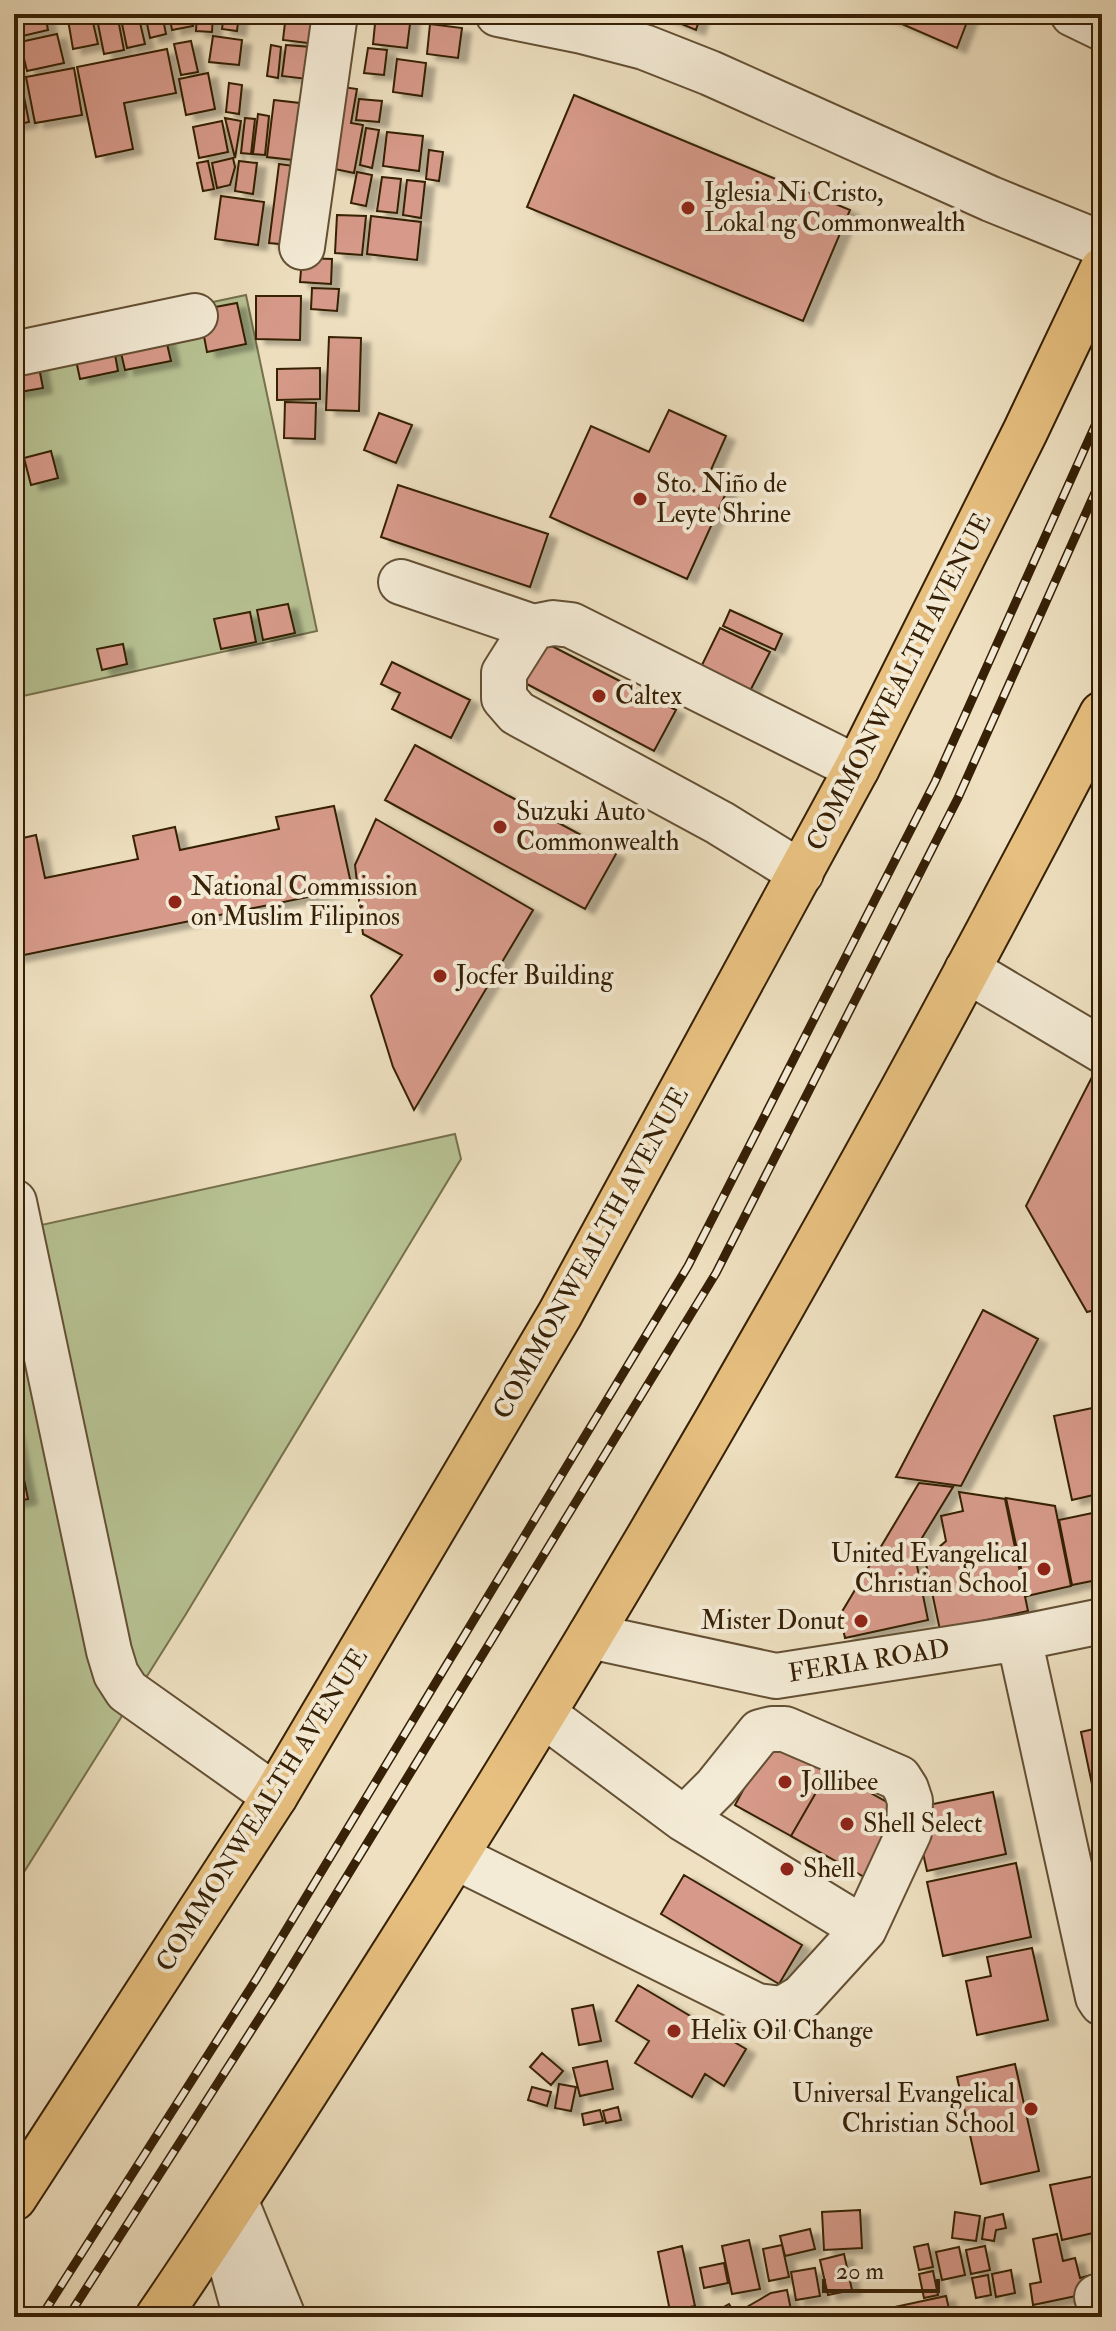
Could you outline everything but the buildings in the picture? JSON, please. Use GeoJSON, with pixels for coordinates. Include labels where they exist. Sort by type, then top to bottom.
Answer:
{"type":"FeatureCollection","features":[{"type":"Feature","properties":{"kind":"main road","name":"COMMONWEALTH AVENUE"},"geometry":{"type":"LineString","coordinates":[[14,2198],[275,1796],[560,1314],[857,768],[1102,270]]}},
{"type":"Feature","properties":{"kind":"main road"},"geometry":{"type":"LineString","coordinates":[[158,2317],[228,2214],[456,1857],[719,1417],[967,970],[1102,714]]}},
{"type":"Feature","properties":{"kind":"street"},"geometry":{"type":"LineString","coordinates":[[302,247],[335,14]]}},
{"type":"Feature","properties":{"kind":"street"},"geometry":{"type":"LineString","coordinates":[[498,14],[644,47],[710,73],[991,199],[1102,244]]}},
{"type":"Feature","properties":{"kind":"street"},"geometry":{"type":"LineString","coordinates":[[1073,14],[1102,28]]}},
{"type":"Feature","properties":{"kind":"street"},"geometry":{"type":"LineString","coordinates":[[14,354],[195,316]]}},
{"type":"Feature","properties":{"kind":"street"},"geometry":{"type":"LineString","coordinates":[[401,582],[533,627],[553,623],[571,625],[857,768]]}},
{"type":"Feature","properties":{"kind":"street"},"geometry":{"type":"LineString","coordinates":[[533,627],[504,673],[504,698],[517,713],[720,823],[801,873]]}},
{"type":"Feature","properties":{"kind":"street"},"geometry":{"type":"LineString","coordinates":[[967,970],[1102,1050]]}},
{"type":"Feature","properties":{"kind":"street"},"geometry":{"type":"LineString","coordinates":[[14,1202],[116,1674],[127,1691],[275,1796]]}},
{"type":"Feature","properties":{"kind":"street","name":"FERIA ROAD"},"geometry":{"type":"LineString","coordinates":[[590,1636],[776,1676],[1019,1638],[1102,1621]]}},
{"type":"Feature","properties":{"kind":"street"},"geometry":{"type":"LineString","coordinates":[[1019,1638],[1098,1997],[1102,2003]]}},
{"type":"Feature","properties":{"kind":"street"},"geometry":{"type":"LineString","coordinates":[[543,1714],[684,1819],[864,1929]]}},
{"type":"Feature","properties":{"kind":"street"},"geometry":{"type":"LineString","coordinates":[[456,1857],[757,2006],[782,2009],[802,1997],[864,1929],[909,1832],[910,1801],[899,1778],[785,1729],[772,1729],[760,1732],[716,1787],[684,1819]]}},
{"type":"Feature","properties":{"kind":"street"},"geometry":{"type":"LineString","coordinates":[[228,2214],[246,2317]]}},
{"type":"Feature","properties":{"kind":"street"},"geometry":{"type":"LineString","coordinates":[[228,2214],[283,2317]]}},
{"type":"Feature","properties":{"kind":"green space"},"geometry":{"type":"Polygon","coordinates":[[[246,295],[317,631],[14,698],[14,344],[246,295]]]}},
{"type":"Feature","properties":{"kind":"green space"},"geometry":{"type":"Polygon","coordinates":[[[455,1134],[461,1159],[186,1614],[14,1888],[14,1231],[455,1134]]]}},
{"type":"Feature","properties":{"kind":"railway"},"geometry":{"type":"LineString","coordinates":[[41,2317],[257,1978],[688,1266],[935,782],[1102,410]]}},
{"type":"Feature","properties":{"kind":"railway"},"geometry":{"type":"LineString","coordinates":[[68,2317],[278,1989],[716,1273],[958,798],[1102,477]]}},
{"type":"Feature","properties":{"kind":"place","name":"Iglesia Ni Cristo, Lokal ng Commonwealth"},"geometry":{"type":"Point","coordinates":[688,208]}},
{"type":"Feature","properties":{"kind":"place","name":"Sto. Niño de Leyte Shrine"},"geometry":{"type":"Point","coordinates":[640,499]}},
{"type":"Feature","properties":{"kind":"place","name":"Caltex"},"geometry":{"type":"Point","coordinates":[599,696]}},
{"type":"Feature","properties":{"kind":"place","name":"Suzuki Auto Commonwealth"},"geometry":{"type":"Point","coordinates":[500,827]}},
{"type":"Feature","properties":{"kind":"place","name":"National Commission on Muslim Filipinos"},"geometry":{"type":"Point","coordinates":[175,902]}},
{"type":"Feature","properties":{"kind":"place","name":"Jocfer Building"},"geometry":{"type":"Point","coordinates":[440,976]}},
{"type":"Feature","properties":{"kind":"place","name":"United Evangelical Christian School"},"geometry":{"type":"Point","coordinates":[1044,1569]}},
{"type":"Feature","properties":{"kind":"place","name":"Mister Donut"},"geometry":{"type":"Point","coordinates":[861,1621]}},
{"type":"Feature","properties":{"kind":"place","name":"Jollibee"},"geometry":{"type":"Point","coordinates":[785,1782]}},
{"type":"Feature","properties":{"kind":"place","name":"Shell Select"},"geometry":{"type":"Point","coordinates":[847,1824]}},
{"type":"Feature","properties":{"kind":"place","name":"Shell"},"geometry":{"type":"Point","coordinates":[787,1869]}},
{"type":"Feature","properties":{"kind":"place","name":"Helix Oil Change"},"geometry":{"type":"Point","coordinates":[674,2031]}},
{"type":"Feature","properties":{"kind":"place","name":"Universal Evangelical Christian School"},"geometry":{"type":"Point","coordinates":[1031,2109]}}]}
